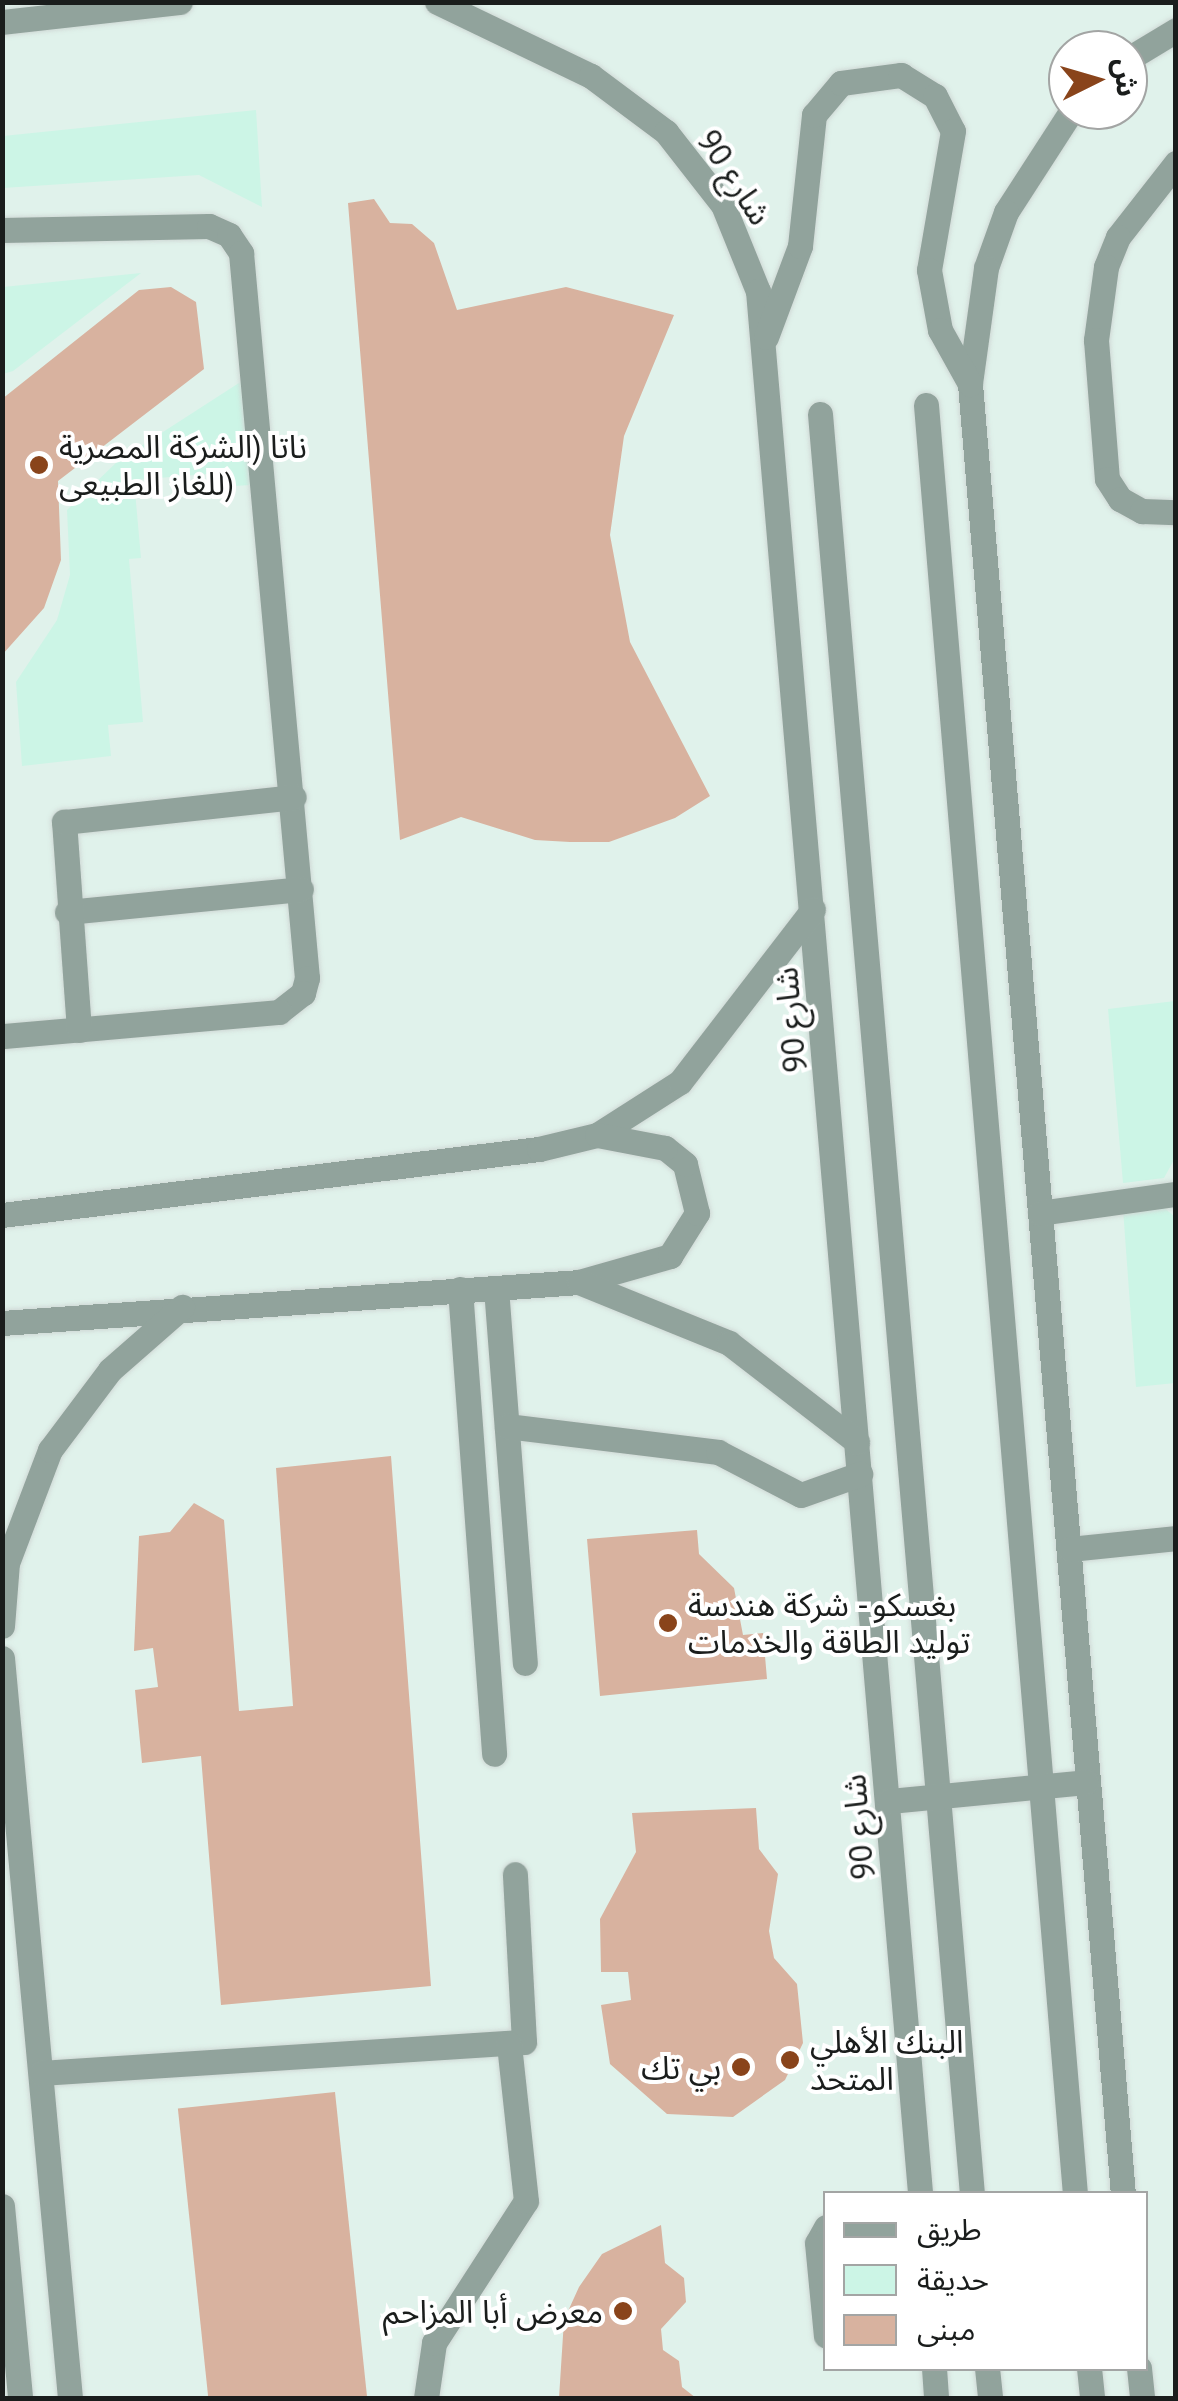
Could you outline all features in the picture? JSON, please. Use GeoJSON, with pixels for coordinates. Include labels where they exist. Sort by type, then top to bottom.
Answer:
{"type":"FeatureCollection","features":[{"type":"Feature","properties":{"kind":"street"},"geometry":{"type":"LineString","coordinates":[[2,22],[180,2]]}},
{"type":"Feature","properties":{"kind":"street","name":"شارع 90"},"geometry":{"type":"LineString","coordinates":[[437,2],[591,76],[666,132],[697,166],[744,247],[766,337],[920,2191]]}},
{"type":"Feature","properties":{"kind":"street"},"geometry":{"type":"LineString","coordinates":[[1148,47],[1176,30]]}},
{"type":"Feature","properties":{"kind":"street"},"geometry":{"type":"LineString","coordinates":[[766,337],[800,246],[814,115],[841,84],[901,75],[935,96],[953,130],[929,270],[940,330],[970,384]]}},
{"type":"Feature","properties":{"kind":"street"},"geometry":{"type":"LineString","coordinates":[[1059,130],[1006,212],[986,268],[970,384],[1123,2191]]}},
{"type":"Feature","properties":{"kind":"street"},"geometry":{"type":"LineString","coordinates":[[1176,163],[1118,236],[1096,340],[1107,478],[1120,499],[1142,511],[1176,512]]}},
{"type":"Feature","properties":{"kind":"street"},"geometry":{"type":"LineString","coordinates":[[2,230],[209,226],[229,234],[241,254],[294,797],[307,978],[293,1004],[2,1036]]}},
{"type":"Feature","properties":{"kind":"street"},"geometry":{"type":"LineString","coordinates":[[926,406],[1074,2191]]}},
{"type":"Feature","properties":{"kind":"street"},"geometry":{"type":"LineString","coordinates":[[820,414],[972,2191]]}},
{"type":"Feature","properties":{"kind":"street"},"geometry":{"type":"LineString","coordinates":[[79,1030],[67,912],[64,822],[294,797]]}},
{"type":"Feature","properties":{"kind":"street"},"geometry":{"type":"LineString","coordinates":[[67,912],[301,889]]}},
{"type":"Feature","properties":{"kind":"street"},"geometry":{"type":"LineString","coordinates":[[2,1215],[540,1149],[597,1135],[680,1082],[814,909]]}},
{"type":"Feature","properties":{"kind":"street"},"geometry":{"type":"LineString","coordinates":[[2,1322],[182,1306],[579,1282],[670,1256],[697,1213],[685,1164],[665,1148],[597,1135]]}},
{"type":"Feature","properties":{"kind":"street"},"geometry":{"type":"LineString","coordinates":[[1040,1213],[1176,1194]]}},
{"type":"Feature","properties":{"kind":"street"},"geometry":{"type":"LineString","coordinates":[[579,1282],[729,1344],[857,1442]]}},
{"type":"Feature","properties":{"kind":"street"},"geometry":{"type":"LineString","coordinates":[[496,1288],[525,1663]]}},
{"type":"Feature","properties":{"kind":"street"},"geometry":{"type":"LineString","coordinates":[[460,1290],[494,1754]]}},
{"type":"Feature","properties":{"kind":"street"},"geometry":{"type":"LineString","coordinates":[[2,1626],[5,1558],[28,1496],[77,1408],[182,1306]]}},
{"type":"Feature","properties":{"kind":"street"},"geometry":{"type":"LineString","coordinates":[[507,1426],[718,1452],[801,1495],[860,1474]]}},
{"type":"Feature","properties":{"kind":"street"},"geometry":{"type":"LineString","coordinates":[[1070,1549],[1176,1538]]}},
{"type":"Feature","properties":{"kind":"street"},"geometry":{"type":"LineString","coordinates":[[2,1658],[4,1727],[70,2398]]}},
{"type":"Feature","properties":{"kind":"street"},"geometry":{"type":"LineString","coordinates":[[889,1801],[1086,1782]]}},
{"type":"Feature","properties":{"kind":"street"},"geometry":{"type":"LineString","coordinates":[[41,2073],[508,2044],[528,2035],[515,1874]]}},
{"type":"Feature","properties":{"kind":"street"},"geometry":{"type":"LineString","coordinates":[[426,2398],[434,2343],[526,2201],[508,2044]]}},
{"type":"Feature","properties":{"kind":"street"},"geometry":{"type":"LineString","coordinates":[[2,2206],[20,2398]]}},
{"type":"Feature","properties":{"kind":"street"},"geometry":{"type":"LineString","coordinates":[[823,2232],[817,2242],[823,2305]]}},
{"type":"Feature","properties":{"kind":"street"},"geometry":{"type":"LineString","coordinates":[[934,2371],[936,2398]]}},
{"type":"Feature","properties":{"kind":"street"},"geometry":{"type":"LineString","coordinates":[[987,2371],[990,2398]]}},
{"type":"Feature","properties":{"kind":"street"},"geometry":{"type":"LineString","coordinates":[[1089,2371],[1092,2398]]}},
{"type":"Feature","properties":{"kind":"street"},"geometry":{"type":"LineString","coordinates":[[1139,2371],[1142,2398]]}},
{"type":"Feature","properties":{"kind":"shaded area"},"geometry":{"type":"Polygon","coordinates":[[[3,3],[1175,3],[1175,2398],[3,2398],[3,3]]]}},
{"type":"Feature","properties":{"kind":"green space"},"geometry":{"type":"Polygon","coordinates":[[[256,110],[262,207],[199,175],[3,188],[3,136],[256,110]]]}},
{"type":"Feature","properties":{"kind":"green space"},"geometry":{"type":"Polygon","coordinates":[[[141,273],[13,371],[3,374],[3,287],[141,273]]]}},
{"type":"Feature","properties":{"kind":"green space"},"geometry":{"type":"Polygon","coordinates":[[[242,381],[250,485],[218,487],[219,473],[134,480],[141,558],[129,559],[143,722],[108,725],[111,756],[22,766],[16,682],[57,620],[70,575],[67,510],[118,461],[242,381]]]}},
{"type":"Feature","properties":{"kind":"green space"},"geometry":{"type":"Polygon","coordinates":[[[1175,1001],[1175,1158],[1164,1178],[1123,1183],[1108,1009],[1175,1001]]]}},
{"type":"Feature","properties":{"kind":"green space"},"geometry":{"type":"Polygon","coordinates":[[[1162,1206],[1175,1217],[1175,1383],[1136,1387],[1123,1209],[1162,1206]]]}},
{"type":"Feature","properties":{"kind":"building"},"geometry":{"type":"Polygon","coordinates":[[[374,199],[390,223],[412,224],[434,243],[457,310],[566,287],[674,315],[624,436],[610,535],[630,642],[710,796],[675,818],[609,842],[535,840],[461,817],[400,840],[348,203],[374,199]]]}},
{"type":"Feature","properties":{"kind":"building","name":"ناتا (الشركة المصرية للغاز الطبيعى)"},"geometry":{"type":"Polygon","coordinates":[[[171,287],[196,302],[204,369],[58,481],[61,560],[44,608],[2,655],[2,399],[139,290],[171,287]]]}},
{"type":"Feature","properties":{"kind":"building"},"geometry":{"type":"Polygon","coordinates":[[[391,1456],[431,1986],[221,2005],[201,1756],[142,1763],[135,1690],[158,1687],[153,1648],[134,1651],[139,1536],[170,1532],[194,1503],[224,1520],[239,1711],[293,1706],[276,1468],[391,1456]]]}},
{"type":"Feature","properties":{"kind":"building","name":"بغسكو - شركة هندسة توليد الطاقة والخدمات"},"geometry":{"type":"Polygon","coordinates":[[[697,1530],[699,1554],[734,1588],[743,1635],[763,1633],[767,1679],[600,1696],[587,1539],[697,1530]]]}},
{"type":"Feature","properties":{"kind":"building"},"geometry":{"type":"Polygon","coordinates":[[[756,1808],[759,1849],[778,1874],[769,1931],[774,1958],[797,1984],[803,2043],[785,2080],[733,2117],[667,2114],[610,2064],[601,2005],[631,2000],[628,1972],[601,1972],[600,1919],[636,1852],[632,1813],[756,1808]]]}},
{"type":"Feature","properties":{"kind":"building"},"geometry":{"type":"Polygon","coordinates":[[[335,2092],[367,2397],[208,2398],[178,2109],[335,2092]]]}},
{"type":"Feature","properties":{"kind":"building","name":"معرض أبا المزاحم"},"geometry":{"type":"Polygon","coordinates":[[[661,2225],[665,2263],[684,2278],[686,2302],[661,2329],[663,2350],[679,2361],[682,2387],[696,2398],[559,2398],[564,2320],[579,2287],[602,2254],[661,2225]]]}},
{"type":"Feature","properties":{"kind":"place","name":"ناتا (الشركة المصرية للغاز الطبيعى)"},"geometry":{"type":"Point","coordinates":[39,465]}},
{"type":"Feature","properties":{"kind":"place","name":"بغسكو - شركة هندسة توليد الطاقة والخدمات"},"geometry":{"type":"Point","coordinates":[668,1623]}},
{"type":"Feature","properties":{"kind":"place","name":"البنك الأهلي المتحد"},"geometry":{"type":"Point","coordinates":[790,2060]}},
{"type":"Feature","properties":{"kind":"place","name":"بي تك"},"geometry":{"type":"Point","coordinates":[741,2067]}},
{"type":"Feature","properties":{"kind":"place","name":"معرض أبا المزاحم"},"geometry":{"type":"Point","coordinates":[623,2311]}}]}
